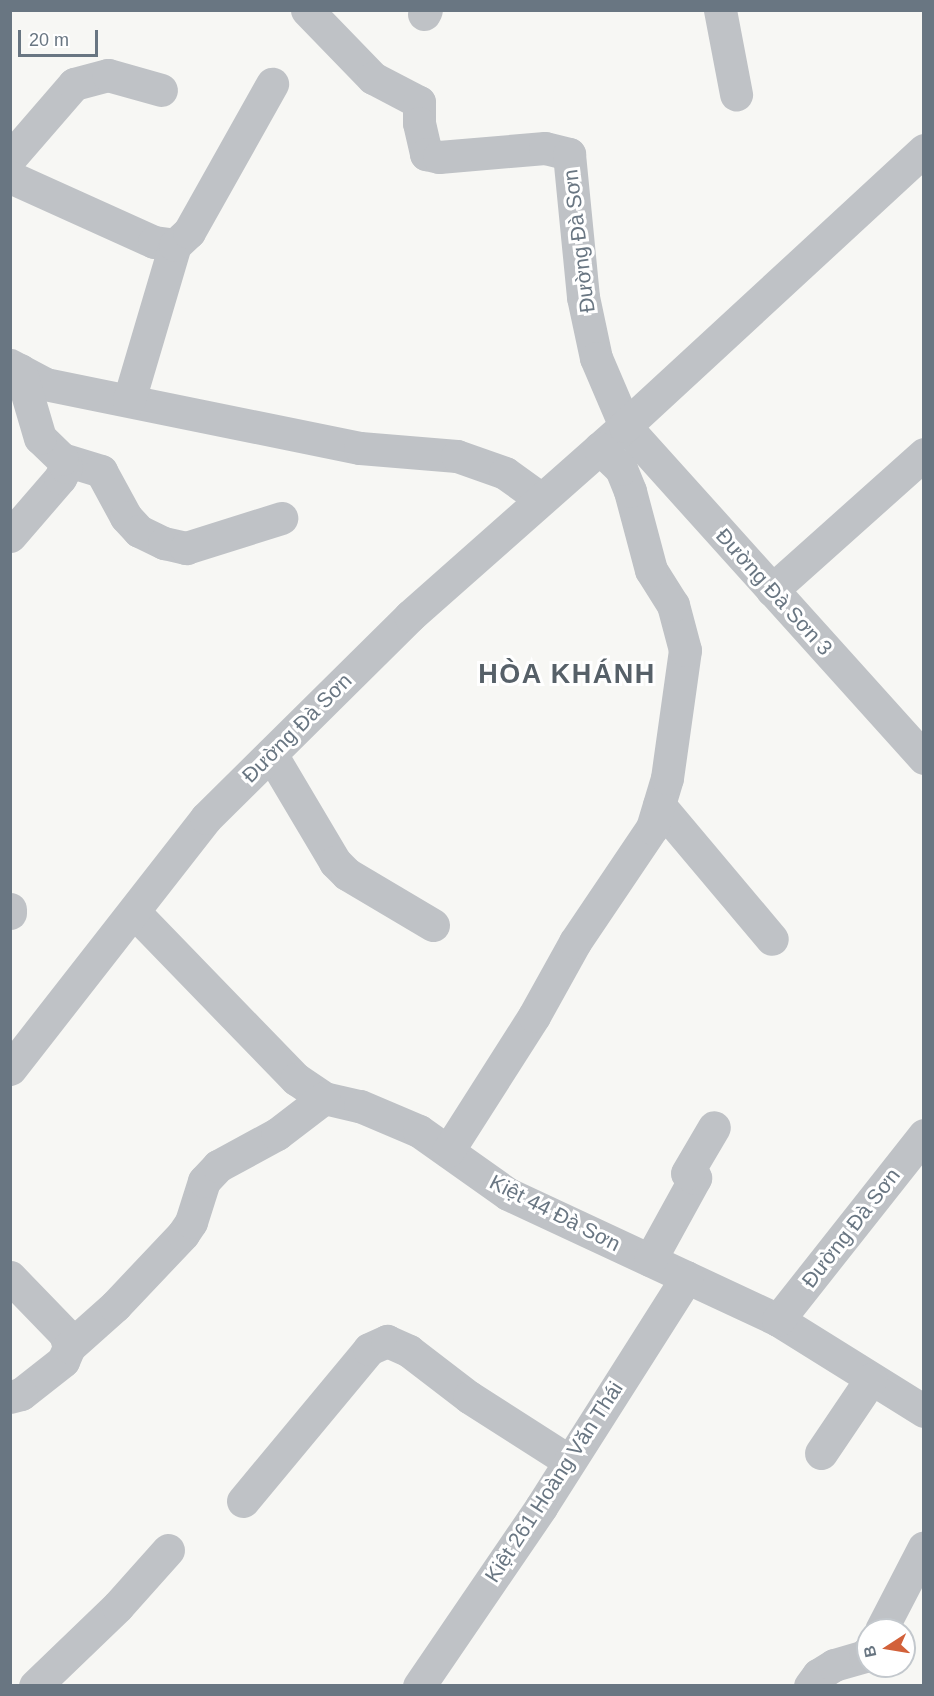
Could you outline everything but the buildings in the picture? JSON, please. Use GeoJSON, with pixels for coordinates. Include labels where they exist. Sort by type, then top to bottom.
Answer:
{"type":"FeatureCollection","features":[{"type":"Feature","properties":{"kind":"street","name":"Đường Đà Sơn"},"geometry":{"type":"LineString","coordinates":[[307,10],[374,78],[419,102],[419,123],[426,154],[440,157],[545,148],[568,154],[587,318],[596,358],[625,426]]}},
{"type":"Feature","properties":{"kind":"street"},"geometry":{"type":"LineString","coordinates":[[720,10],[736,94]]}},
{"type":"Feature","properties":{"kind":"street"},"geometry":{"type":"LineString","coordinates":[[10,158],[74,84],[108,75],[161,90]]}},
{"type":"Feature","properties":{"kind":"street"},"geometry":{"type":"LineString","coordinates":[[129,400],[175,245],[189,232],[272,84]]}},
{"type":"Feature","properties":{"kind":"street","name":"Đường Đà Sơn"},"geometry":{"type":"LineString","coordinates":[[10,1069],[206,818],[410,616],[625,426],[924,150]]}},
{"type":"Feature","properties":{"kind":"street"},"geometry":{"type":"LineString","coordinates":[[10,177],[154,242],[175,245]]}},
{"type":"Feature","properties":{"kind":"street"},"geometry":{"type":"LineString","coordinates":[[15,368],[45,384],[360,448],[457,456],[505,473],[541,500]]}},
{"type":"Feature","properties":{"kind":"street"},"geometry":{"type":"LineString","coordinates":[[10,536],[60,478],[66,467],[62,459],[40,438],[15,368]]}},
{"type":"Feature","properties":{"kind":"street","name":"Đường Đà Sơn 3"},"geometry":{"type":"LineString","coordinates":[[625,426],[924,758]]}},
{"type":"Feature","properties":{"kind":"street"},"geometry":{"type":"LineString","coordinates":[[448,1151],[534,1016],[575,942],[652,828],[667,777],[685,650],[673,605],[651,570],[630,491],[621,469],[599,448]]}},
{"type":"Feature","properties":{"kind":"street"},"geometry":{"type":"LineString","coordinates":[[772,590],[924,453]]}},
{"type":"Feature","properties":{"kind":"street"},"geometry":{"type":"LineString","coordinates":[[62,459],[101,471],[126,516],[139,531],[164,543],[186,548],[281,518]]}},
{"type":"Feature","properties":{"kind":"street"},"geometry":{"type":"LineString","coordinates":[[271,754],[335,862],[347,874],[433,925]]}},
{"type":"Feature","properties":{"kind":"street"},"geometry":{"type":"LineString","coordinates":[[659,805],[772,939]]}},
{"type":"Feature","properties":{"kind":"street","name":"Kiệt 44 Đà Sơn"},"geometry":{"type":"LineString","coordinates":[[134,912],[296,1079],[324,1098],[360,1106],[419,1131],[508,1194],[778,1320],[924,1411]]}},
{"type":"Feature","properties":{"kind":"street"},"geometry":{"type":"LineString","coordinates":[[10,1397],[21,1394],[63,1361],[69,1347],[116,1306],[183,1234],[191,1222],[204,1181],[218,1166],[277,1134],[324,1098]]}},
{"type":"Feature","properties":{"kind":"street"},"geometry":{"type":"LineString","coordinates":[[650,1260],[694,1178],[687,1173],[714,1127]]}},
{"type":"Feature","properties":{"kind":"street","name":"Đường Đà Sơn"},"geometry":{"type":"LineString","coordinates":[[778,1320],[924,1135]]}},
{"type":"Feature","properties":{"kind":"street","name":"Kiệt 261 Hoàng Văn Thái"},"geometry":{"type":"LineString","coordinates":[[419,1686],[569,1461],[687,1277]]}},
{"type":"Feature","properties":{"kind":"street"},"geometry":{"type":"LineString","coordinates":[[10,1278],[65,1334],[69,1347]]}},
{"type":"Feature","properties":{"kind":"street"},"geometry":{"type":"LineString","coordinates":[[243,1501],[369,1349],[387,1341],[409,1351],[469,1397],[569,1461]]}},
{"type":"Feature","properties":{"kind":"street"},"geometry":{"type":"LineString","coordinates":[[821,1453],[871,1379]]}},
{"type":"Feature","properties":{"kind":"street"},"geometry":{"type":"LineString","coordinates":[[887,1618],[924,1547]]}},
{"type":"Feature","properties":{"kind":"street"},"geometry":{"type":"LineString","coordinates":[[35,1686],[118,1606],[168,1550]]}},
{"type":"Feature","properties":{"kind":"street"},"geometry":{"type":"LineString","coordinates":[[810,1686],[818,1675],[834,1665],[856,1658]]}},
{"type":"Feature","properties":{"kind":"district","name":"HÒA KHÁNH"},"geometry":{"type":"Point","coordinates":[567,675]}}]}
